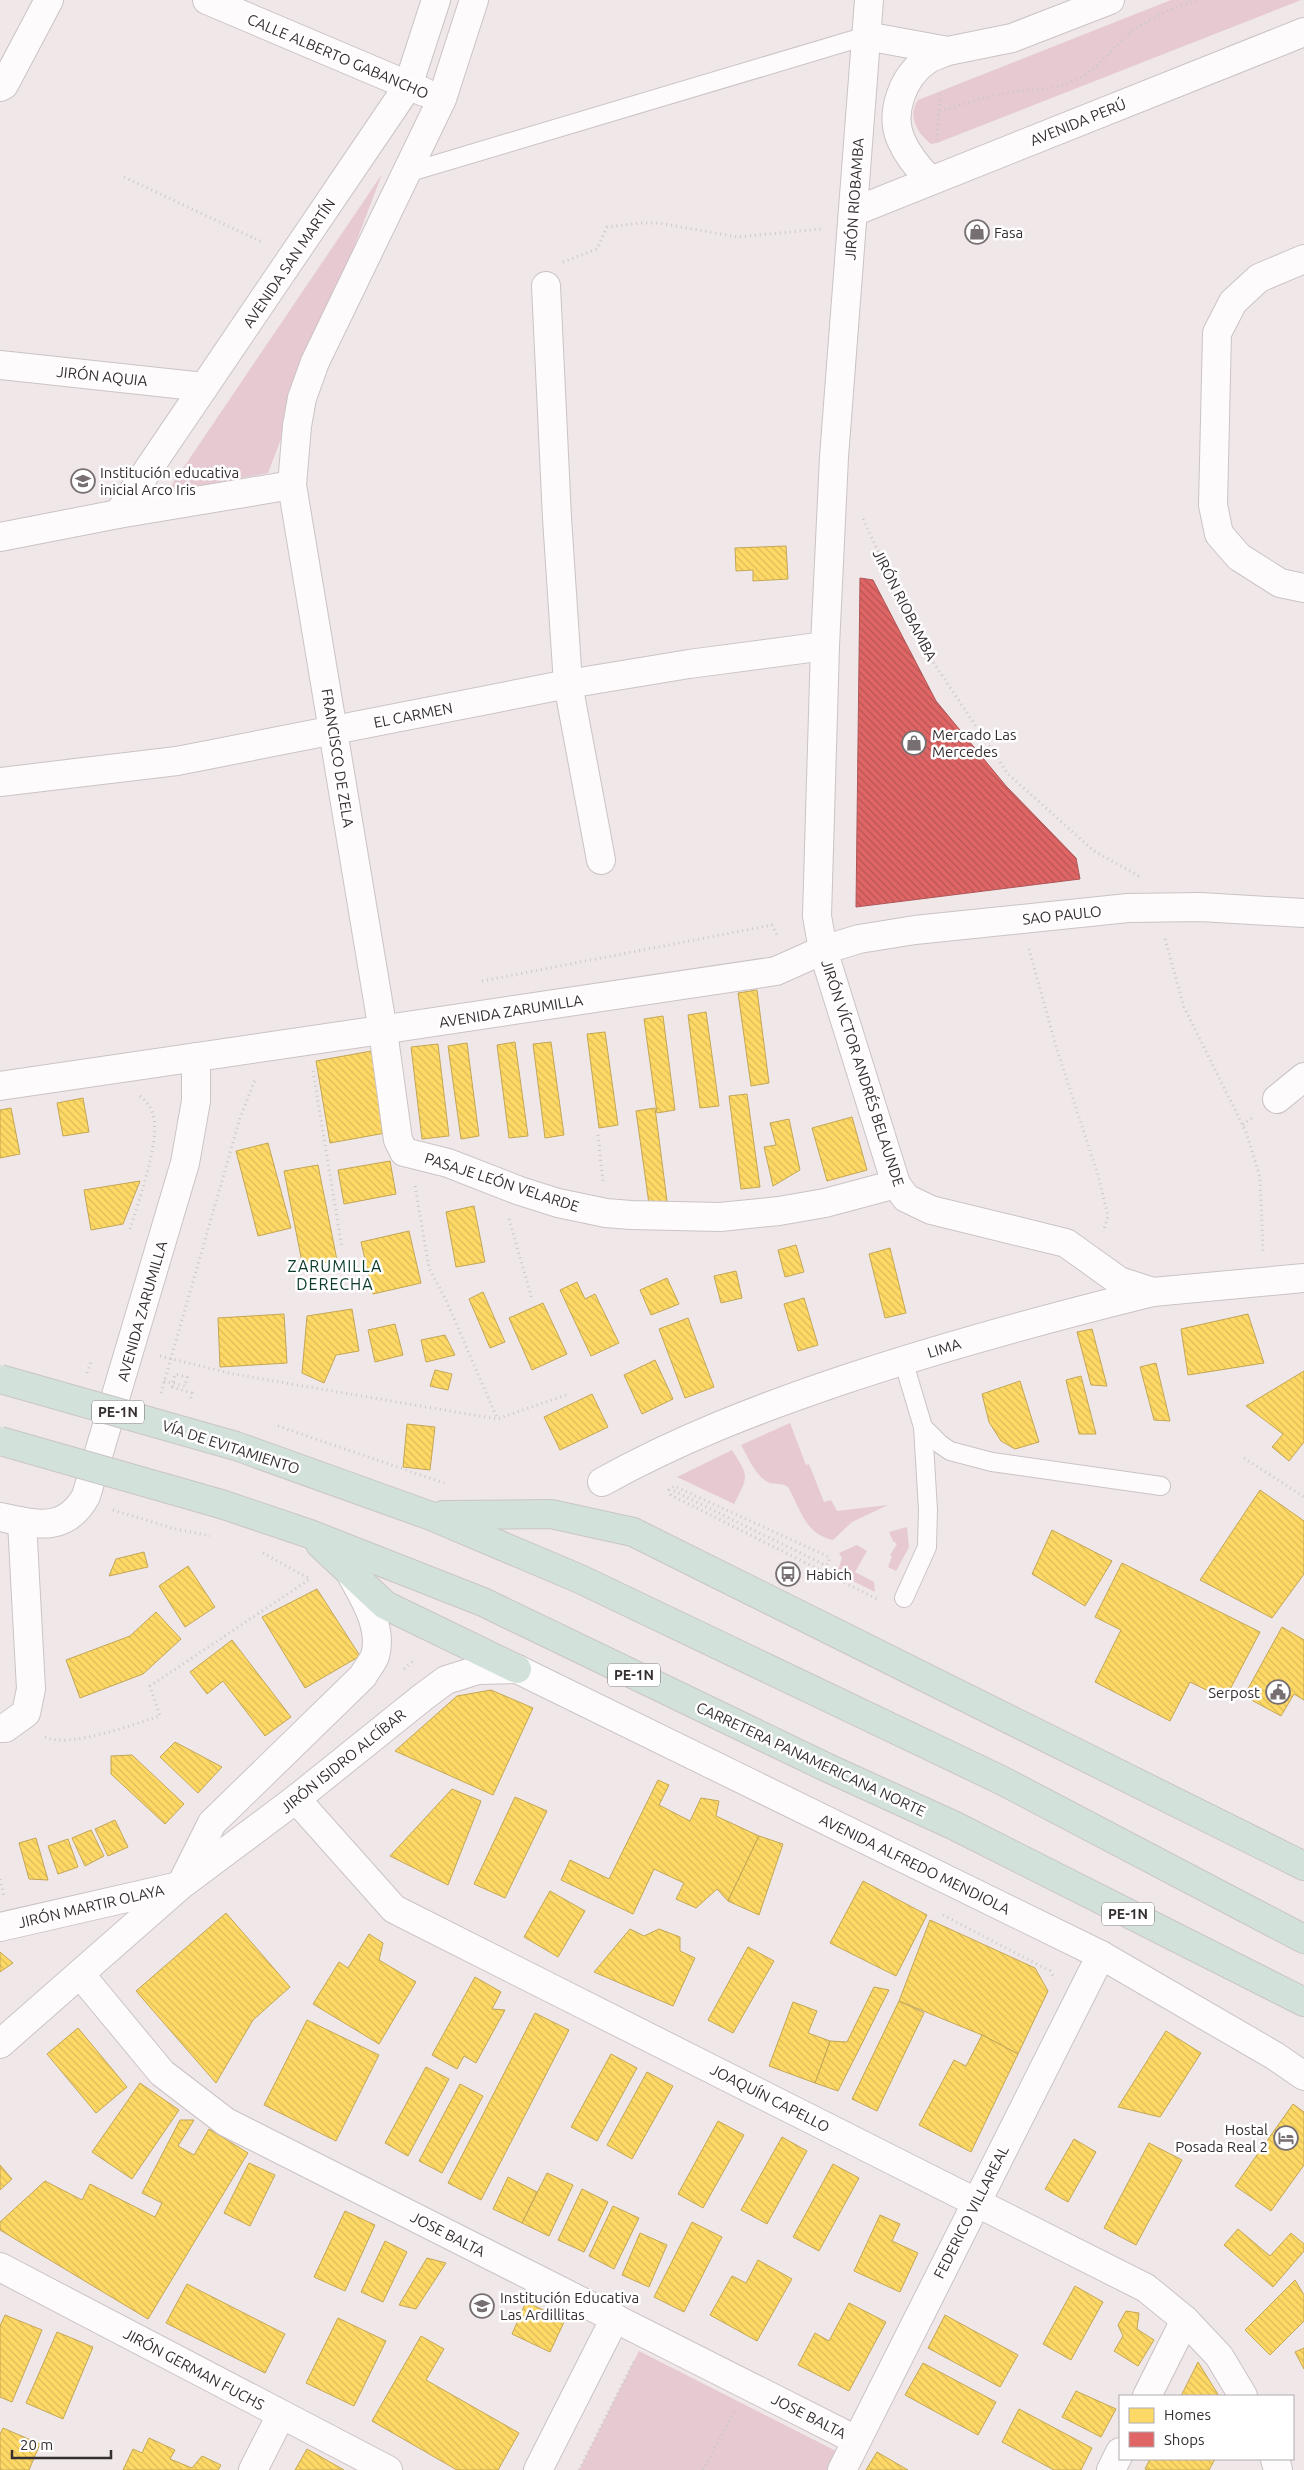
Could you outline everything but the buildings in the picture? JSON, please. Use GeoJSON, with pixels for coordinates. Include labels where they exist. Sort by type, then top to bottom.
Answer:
{"type":"FeatureCollection","features":[{"type":"Feature","properties":{"kind":"highway","name":"VÍA DE EVITAMIENTO"},"geometry":{"type":"LineString","coordinates":[[0,1379],[236,1446],[431,1516]]}},
{"type":"Feature","properties":{"kind":"highway","name":"PE-1N"},"geometry":{"type":"LineString","coordinates":[[0,1440],[221,1504],[310,1534]]}},
{"type":"Feature","properties":{"kind":"highway"},"geometry":{"type":"LineString","coordinates":[[431,1516],[551,1514],[633,1532],[1304,1866]]}},
{"type":"Feature","properties":{"kind":"highway","name":"PE-1N"},"geometry":{"type":"LineString","coordinates":[[431,1516],[580,1579],[1000,1780],[1304,1939]]}},
{"type":"Feature","properties":{"kind":"highway"},"geometry":{"type":"LineString","coordinates":[[310,1534],[385,1605],[518,1669]]}},
{"type":"Feature","properties":{"kind":"highway","name":"CARRETERA PANAMERICANA NORTE"},"geometry":{"type":"LineString","coordinates":[[310,1534],[483,1602],[830,1769],[953,1825],[1304,2002]]}},
{"type":"Feature","properties":{"kind":"street"},"geometry":{"type":"LineString","coordinates":[[0,87],[4,85],[49,0]]}},
{"type":"Feature","properties":{"kind":"street","name":"CALLE ALBERTO GABANCHO"},"geometry":{"type":"LineString","coordinates":[[207,0],[442,100]]}},
{"type":"Feature","properties":{"kind":"street","name":"AVENIDA SAN MARTÍN"},"geometry":{"type":"LineString","coordinates":[[118,514],[408,86],[436,0]]}},
{"type":"Feature","properties":{"kind":"street"},"geometry":{"type":"LineString","coordinates":[[0,537],[118,514],[292,485],[297,426],[302,398],[315,362],[442,100],[474,0]]}},
{"type":"Feature","properties":{"kind":"street","name":"JIRÓN RIOBAMBA"},"geometry":{"type":"LineString","coordinates":[[823,950],[817,897],[834,457],[869,0]]}},
{"type":"Feature","properties":{"kind":"street"},"geometry":{"type":"LineString","coordinates":[[930,180],[914,164],[900,138],[897,110],[906,82],[926,61],[948,50],[1012,38],[1110,0]]}},
{"type":"Feature","properties":{"kind":"street","name":"AVENIDA PERÚ"},"geometry":{"type":"LineString","coordinates":[[852,218],[930,180],[1304,32]]}},
{"type":"Feature","properties":{"kind":"street"},"geometry":{"type":"LineString","coordinates":[[866,36],[948,50]]}},
{"type":"Feature","properties":{"kind":"street"},"geometry":{"type":"LineString","coordinates":[[1304,259],[1259,278],[1233,302],[1217,333],[1213,463],[1213,505],[1219,534],[1240,557],[1280,583],[1304,588]]}},
{"type":"Feature","properties":{"kind":"street"},"geometry":{"type":"LineString","coordinates":[[546,286],[557,518],[568,684],[601,860]]}},
{"type":"Feature","properties":{"kind":"street","name":"JIRÓN AQUIA"},"geometry":{"type":"LineString","coordinates":[[0,365],[204,387]]}},
{"type":"Feature","properties":{"kind":"street","name":"FRANCISCO DE ZELA"},"geometry":{"type":"LineString","coordinates":[[292,485],[383,1031],[398,1140],[404,1152]]}},
{"type":"Feature","properties":{"kind":"street","name":"EL CARMEN"},"geometry":{"type":"LineString","coordinates":[[0,782],[177,761],[568,684],[689,664],[826,646]]}},
{"type":"Feature","properties":{"kind":"street","name":"SAO PAULO"},"geometry":{"type":"LineString","coordinates":[[823,950],[860,939],[1128,908],[1200,907],[1304,913]]}},
{"type":"Feature","properties":{"kind":"street","name":"AVENIDA ZARUMILLA"},"geometry":{"type":"LineString","coordinates":[[0,1086],[308,1040],[383,1031],[776,971],[823,950]]}},
{"type":"Feature","properties":{"kind":"street","name":"JIRÓN VÍCTOR ANDRÉS BELAUNDE"},"geometry":{"type":"LineString","coordinates":[[823,950],[896,1184],[906,1198],[931,1210],[1066,1244],[1118,1281],[1153,1292]]}},
{"type":"Feature","properties":{"kind":"street","name":"AVENIDA ZARUMILLA"},"geometry":{"type":"LineString","coordinates":[[11,1519],[42,1524],[56,1523],[67,1518],[82,1503],[89,1488],[185,1163],[196,1101],[196,1057]]}},
{"type":"Feature","properties":{"kind":"street"},"geometry":{"type":"LineString","coordinates":[[1277,1098],[1304,1076]]}},
{"type":"Feature","properties":{"kind":"street","name":"PASAJE LEÓN VELARDE"},"geometry":{"type":"LineString","coordinates":[[404,1152],[448,1163],[558,1202],[606,1213],[697,1217],[756,1214],[825,1203],[896,1184]]}},
{"type":"Feature","properties":{"kind":"street","name":"LIMA"},"geometry":{"type":"LineString","coordinates":[[602,1482],[634,1464],[735,1419],[903,1360],[1018,1326],[1153,1292],[1304,1278]]}},
{"type":"Feature","properties":{"kind":"street"},"geometry":{"type":"LineString","coordinates":[[8,1724],[26,1713],[31,1689],[11,1519]]}},
{"type":"Feature","properties":{"kind":"street","name":"JIRÓN ISIDRO ALCÍBAR"},"geometry":{"type":"LineString","coordinates":[[181,1885],[212,1823],[363,1676],[374,1657],[377,1637],[370,1612],[344,1566]]}},
{"type":"Feature","properties":{"kind":"street","name":"JIRÓN ISIDRO ALCÍBAR"},"geometry":{"type":"LineString","coordinates":[[0,2044],[181,1885],[296,1799],[446,1680],[478,1670],[518,1669]]}},
{"type":"Feature","properties":{"kind":"street","name":"AVENIDA ALFREDO MENDIOLA"},"geometry":{"type":"LineString","coordinates":[[518,1669],[1101,1955],[1275,2056],[1304,2076]]}},
{"type":"Feature","properties":{"kind":"street","name":"JOAQUÍN CAPELLO"},"geometry":{"type":"LineString","coordinates":[[296,1799],[394,1909],[1146,2288],[1185,2320],[1219,2356],[1242,2395]]}},
{"type":"Feature","properties":{"kind":"street","name":"JIRÓN MARTIR OLAYA"},"geometry":{"type":"LineString","coordinates":[[0,1927],[181,1885]]}},
{"type":"Feature","properties":{"kind":"street","name":"FEDERICO VILLAREAL"},"geometry":{"type":"LineString","coordinates":[[842,2470],[975,2202],[1101,1955]]}},
{"type":"Feature","properties":{"kind":"street","name":"JOSE BALTA"},"geometry":{"type":"LineString","coordinates":[[80,1974],[162,2073],[226,2122],[856,2440]]}},
{"type":"Feature","properties":{"kind":"street","name":"JIRÓN GERMAN FUCHS"},"geometry":{"type":"LineString","coordinates":[[0,2267],[388,2470]]}},
{"type":"Feature","properties":{"kind":"street"},"geometry":{"type":"LineString","coordinates":[[538,2470],[615,2318]]}},
{"type":"Feature","properties":{"kind":"street"},"geometry":{"type":"LineString","coordinates":[[1148,2395],[1185,2320]]}},
{"type":"Feature","properties":{"kind":"street"},"geometry":{"type":"LineString","coordinates":[[253,2470],[281,2415]]}},
{"type":"Feature","properties":{"kind":"street"},"geometry":{"type":"LineString","coordinates":[[1111,2470],[1119,2454]]}},
{"type":"Feature","properties":{"kind":"lane"},"geometry":{"type":"LineString","coordinates":[[407,173],[866,36]]}},
{"type":"Feature","properties":{"kind":"lane"},"geometry":{"type":"LineString","coordinates":[[903,1360],[923,1427],[928,1510],[927,1547],[904,1598]]}},
{"type":"Feature","properties":{"kind":"lane"},"geometry":{"type":"LineString","coordinates":[[923,1427],[950,1451],[992,1462],[1161,1486]]}},
{"type":"Feature","properties":{"kind":"path"},"geometry":{"type":"LineString","coordinates":[[940,111],[998,94],[1027,89],[1050,90],[1065,85],[1081,77],[1104,60],[1128,35],[1141,25],[1196,0]]}},
{"type":"Feature","properties":{"kind":"path"},"geometry":{"type":"LineString","coordinates":[[936,143],[940,111],[940,91]]}},
{"type":"Feature","properties":{"kind":"path"},"geometry":{"type":"LineString","coordinates":[[124,177],[293,256]]}},
{"type":"Feature","properties":{"kind":"path"},"geometry":{"type":"LineString","coordinates":[[546,286],[560,263],[597,249],[607,227],[641,222],[659,223],[737,237],[802,232],[852,218]]}},
{"type":"Feature","properties":{"kind":"path","name":"JIRÓN RIOBAMBA"},"geometry":{"type":"LineString","coordinates":[[860,512],[923,647],[1008,774],[1094,851],[1147,880]]}},
{"type":"Feature","properties":{"kind":"path"},"geometry":{"type":"LineString","coordinates":[[1157,907],[1184,1007],[1246,1132],[1260,1177],[1265,1282]]}},
{"type":"Feature","properties":{"kind":"path"},"geometry":{"type":"LineString","coordinates":[[1020,919],[1057,1050],[1098,1175],[1108,1216],[1093,1263]]}},
{"type":"Feature","properties":{"kind":"path"},"geometry":{"type":"LineString","coordinates":[[308,1040],[342,1248]]}},
{"type":"Feature","properties":{"kind":"path"},"geometry":{"type":"LineString","coordinates":[[160,1400],[164,1380],[240,1118],[257,1074]]}},
{"type":"Feature","properties":{"kind":"path"},"geometry":{"type":"LineString","coordinates":[[128,1238],[154,1138],[154,1120],[150,1105],[135,1092]]}},
{"type":"Feature","properties":{"kind":"path"},"geometry":{"type":"LineString","coordinates":[[598,1136],[606,1213]]}},
{"type":"Feature","properties":{"kind":"path"},"geometry":{"type":"LineString","coordinates":[[404,1152],[414,1181],[429,1268],[446,1300],[497,1419]]}},
{"type":"Feature","properties":{"kind":"path"},"geometry":{"type":"LineString","coordinates":[[498,1182],[532,1299]]}},
{"type":"Feature","properties":{"kind":"path"},"geometry":{"type":"LineString","coordinates":[[131,1349],[232,1374],[497,1419],[569,1394]]}},
{"type":"Feature","properties":{"kind":"path"},"geometry":{"type":"LineString","coordinates":[[87,1375],[93,1357]]}},
{"type":"Feature","properties":{"kind":"path"},"geometry":{"type":"LineString","coordinates":[[164,1380],[185,1386],[187,1377],[176,1374],[172,1387],[192,1393],[190,1401]]}},
{"type":"Feature","properties":{"kind":"path"},"geometry":{"type":"LineString","coordinates":[[271,1424],[453,1485]]}},
{"type":"Feature","properties":{"kind":"path"},"geometry":{"type":"LineString","coordinates":[[1244,1458],[1304,1498]]}},
{"type":"Feature","properties":{"kind":"path"},"geometry":{"type":"LineString","coordinates":[[674,1491],[825,1565],[829,1563],[829,1557],[674,1486],[669,1490],[671,1495],[874,1597]]}},
{"type":"Feature","properties":{"kind":"path"},"geometry":{"type":"LineString","coordinates":[[115,1500],[110,1509],[172,1528],[217,1537]]}},
{"type":"Feature","properties":{"kind":"path"},"geometry":{"type":"LineString","coordinates":[[260,1551],[316,1585]]}},
{"type":"Feature","properties":{"kind":"path"},"geometry":{"type":"LineString","coordinates":[[8,1724],[54,1742],[88,1738],[160,1716],[150,1686],[309,1579],[344,1566]]}},
{"type":"Feature","properties":{"kind":"path"},"geometry":{"type":"LineString","coordinates":[[579,2470],[635,2359]]}},
{"type":"Feature","properties":{"kind":"path"},"geometry":{"type":"LineString","coordinates":[[703,2470],[748,2385]]}},
{"type":"Feature","properties":{"kind":"shaded area"},"geometry":{"type":"Polygon","coordinates":[[[1171,0],[1301,0],[937,143],[931,144],[926,140],[915,124],[913,112],[918,100],[1171,0]]]}},
{"type":"Feature","properties":{"kind":"shaded area"},"geometry":{"type":"Polygon","coordinates":[[[382,174],[268,473],[167,492],[382,174]]]}},
{"type":"Feature","properties":{"kind":"shaded area"},"geometry":{"type":"Polygon","coordinates":[[[790,1423],[806,1465],[809,1464],[824,1502],[831,1500],[837,1511],[888,1505],[852,1522],[833,1540],[824,1537],[810,1527],[788,1487],[770,1483],[761,1477],[741,1445],[790,1423]]]}},
{"type":"Feature","properties":{"kind":"shaded area"},"geometry":{"type":"Polygon","coordinates":[[[732,1450],[742,1466],[745,1476],[734,1504],[677,1477],[732,1450]]]}},
{"type":"Feature","properties":{"kind":"shaded area"},"geometry":{"type":"Polygon","coordinates":[[[907,1527],[909,1547],[896,1571],[888,1567],[892,1557],[890,1555],[897,1544],[893,1541],[889,1532],[907,1527]]]}},
{"type":"Feature","properties":{"kind":"shaded area"},"geometry":{"type":"Polygon","coordinates":[[[857,1545],[867,1551],[855,1572],[874,1582],[875,1592],[837,1573],[842,1558],[839,1553],[857,1545]]]}},
{"type":"Feature","properties":{"kind":"shaded area"},"geometry":{"type":"Polygon","coordinates":[[[639,2351],[838,2452],[829,2470],[579,2470],[639,2351]]]}},
{"type":"Feature","properties":{"kind":"place","name":"Fasa"},"geometry":{"type":"Point","coordinates":[977,232]}},
{"type":"Feature","properties":{"kind":"place","name":"Institución educativa inicial Arco Iris"},"geometry":{"type":"Point","coordinates":[83,481]}},
{"type":"Feature","properties":{"kind":"place","name":"Mercado Las Mercedes"},"geometry":{"type":"Point","coordinates":[914,743]}},
{"type":"Feature","properties":{"kind":"place","name":"Habich"},"geometry":{"type":"Point","coordinates":[788,1574]}},
{"type":"Feature","properties":{"kind":"place","name":"Serpost"},"geometry":{"type":"Point","coordinates":[1278,1692]}},
{"type":"Feature","properties":{"kind":"place","name":"Hostal Posada Real 2"},"geometry":{"type":"Point","coordinates":[1286,2138]}},
{"type":"Feature","properties":{"kind":"place","name":"Institución Educativa Las Ardillitas"},"geometry":{"type":"Point","coordinates":[482,2306]}},
{"type":"Feature","properties":{"kind":"district","name":"ZARUMILLA DERECHA"},"geometry":{"type":"Point","coordinates":[335,1275]}}]}
